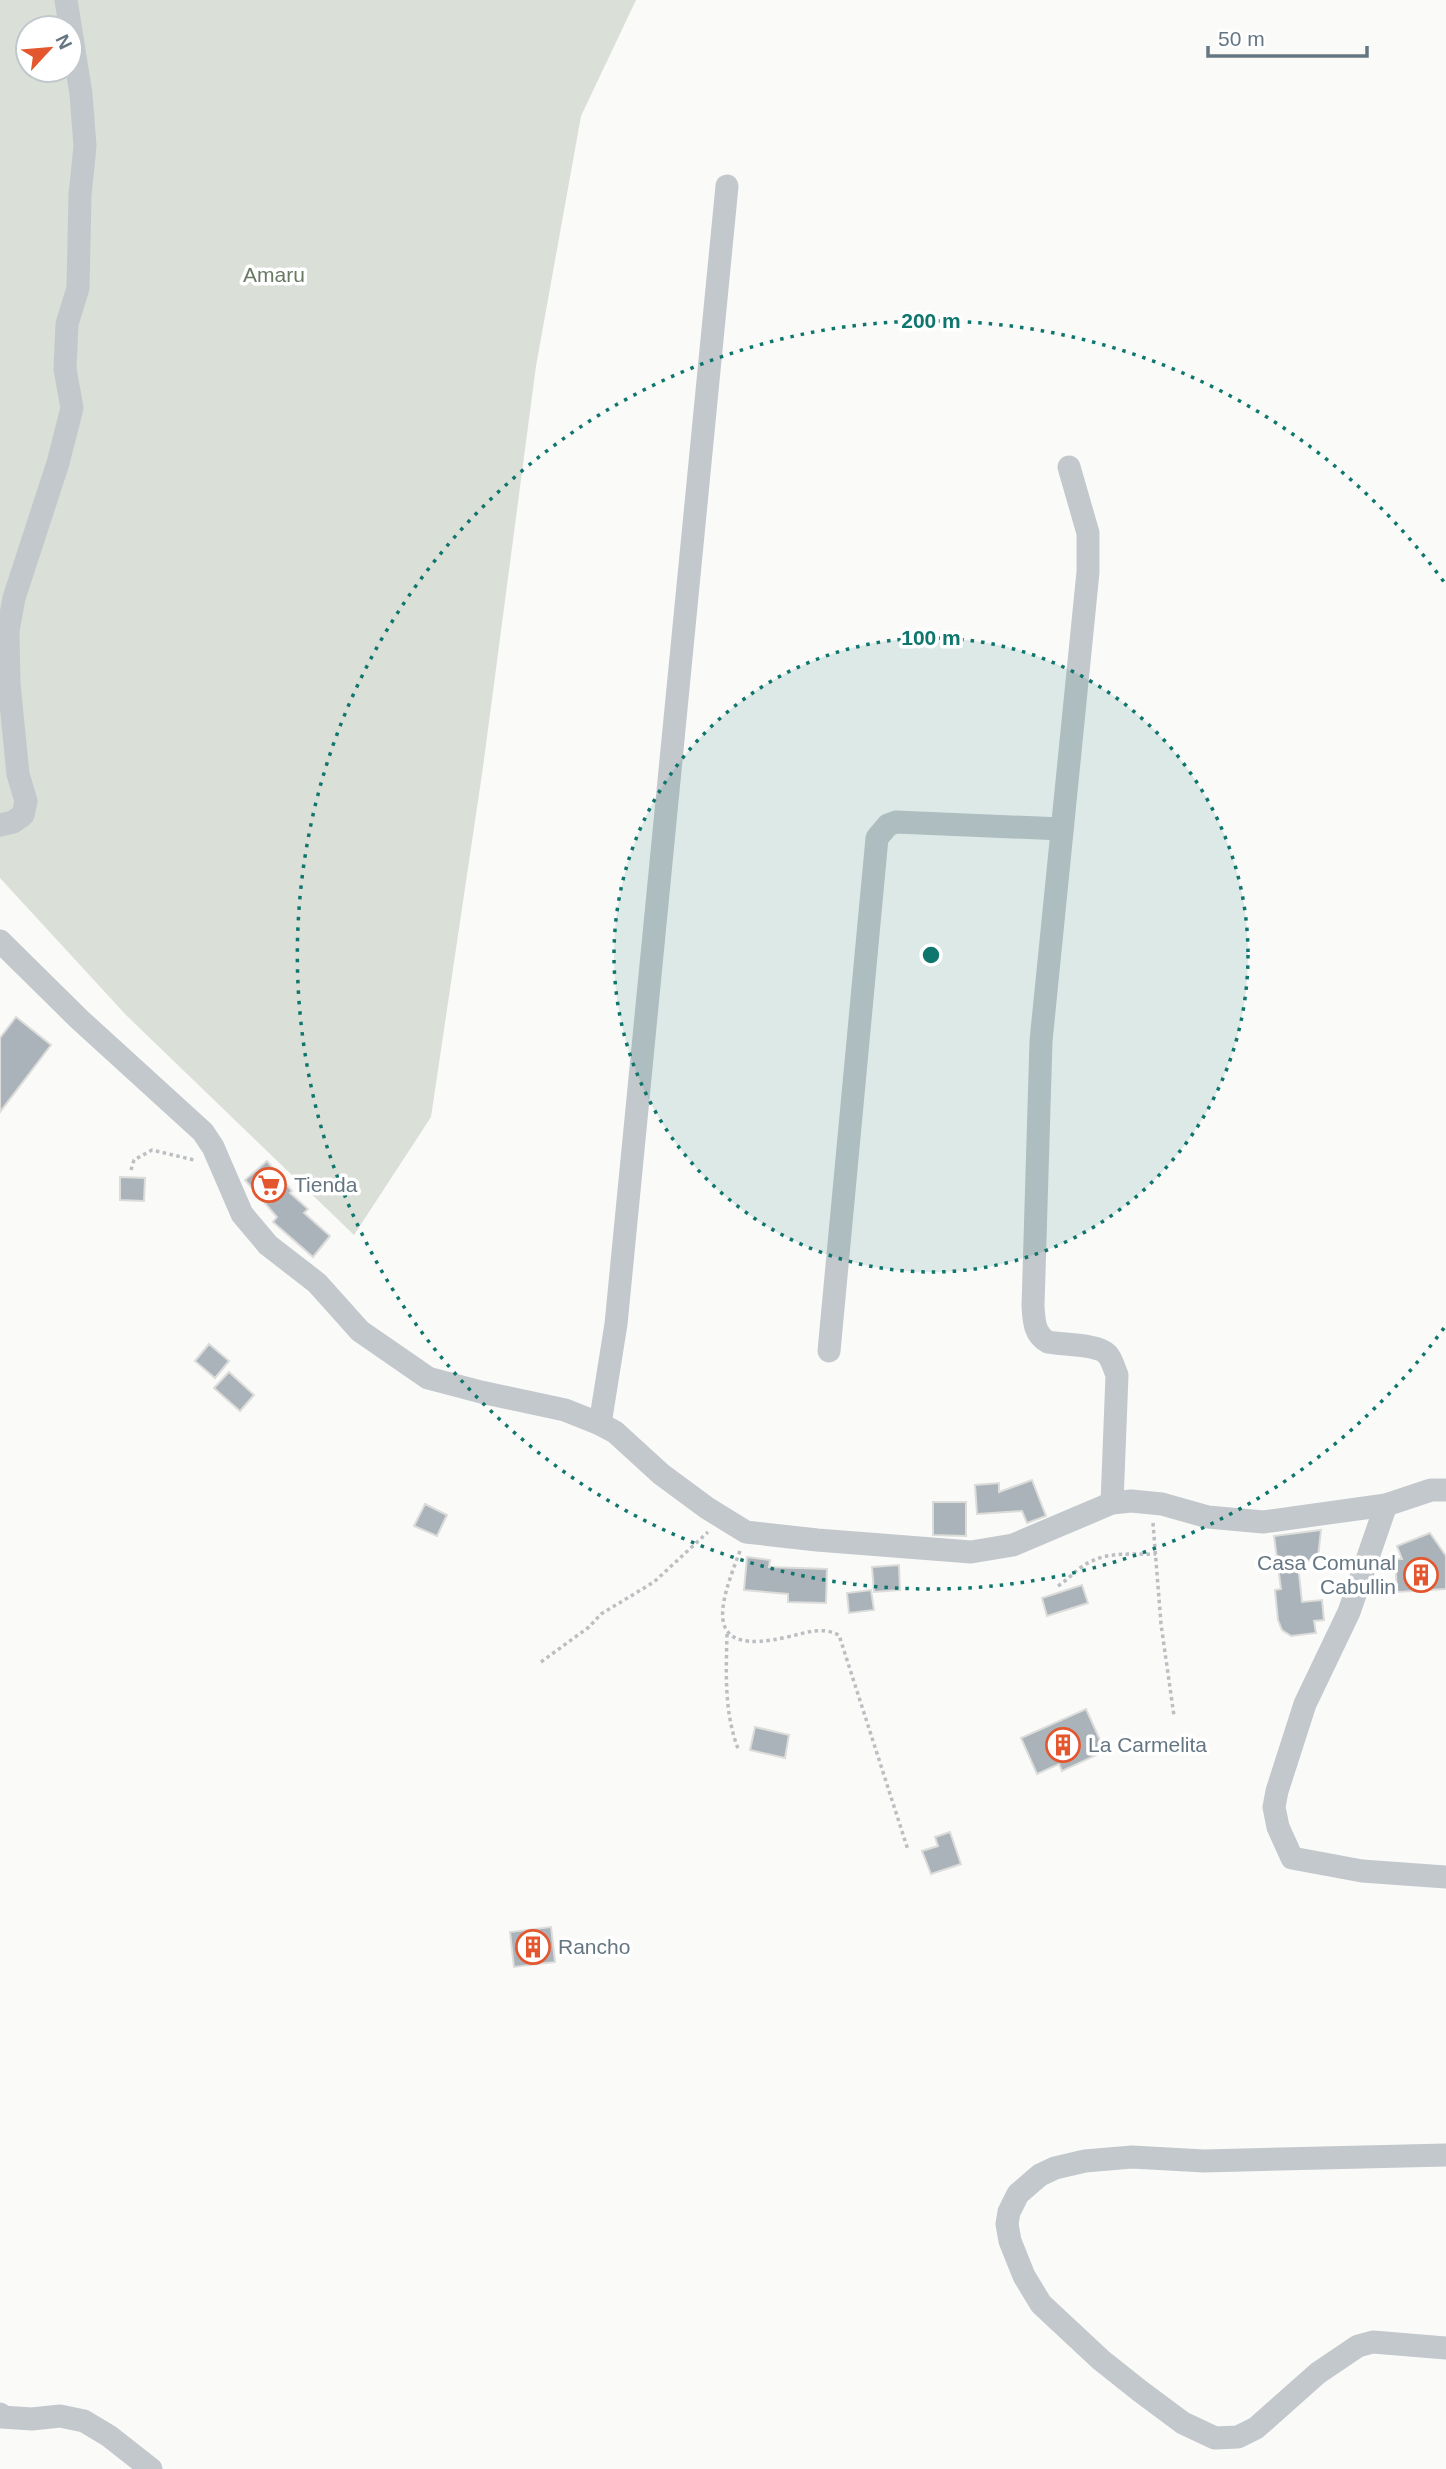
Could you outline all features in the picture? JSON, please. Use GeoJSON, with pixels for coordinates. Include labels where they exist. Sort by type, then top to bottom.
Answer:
{"type":"FeatureCollection","features":[{"type":"Feature","properties":{"kind":"street"},"geometry":{"type":"LineString","coordinates":[[0,825],[13,822],[23,815],[26,801],[18,774],[9,684],[8,631],[14,598],[58,463],[72,408],[65,369],[67,324],[79,288],[80,195],[85,146],[81,94],[66,0]]}},
{"type":"Feature","properties":{"kind":"street"},"geometry":{"type":"LineString","coordinates":[[600,1423],[616,1324],[727,186]]}},
{"type":"Feature","properties":{"kind":"street"},"geometry":{"type":"LineString","coordinates":[[1069,467],[1088,533],[1088,546],[1082,638],[1041,1041],[1032,1306],[1034,1325],[1042,1339],[1099,1349],[1107,1353],[1112,1362],[1116,1375],[1112,1503]]}},
{"type":"Feature","properties":{"kind":"street"},"geometry":{"type":"LineString","coordinates":[[829,1351],[877,838],[888,825],[896,822],[1062,829]]}},
{"type":"Feature","properties":{"kind":"street"},"geometry":{"type":"LineString","coordinates":[[0,941],[79,1019],[203,1132],[213,1147],[242,1214],[268,1245],[317,1283],[360,1331],[428,1378],[565,1410],[600,1423],[615,1432],[661,1474],[722,1520],[746,1532],[817,1541],[971,1552],[1013,1545],[1112,1503],[1131,1501],[1163,1504],[1208,1517],[1263,1522],[1386,1505],[1431,1490],[1446,1490]]}},
{"type":"Feature","properties":{"kind":"street"},"geometry":{"type":"LineString","coordinates":[[1386,1505],[1349,1612],[1305,1704],[1280,1779],[1274,1807],[1278,1827],[1292,1858],[1362,1871],[1446,1877]]}},
{"type":"Feature","properties":{"kind":"street"},"geometry":{"type":"LineString","coordinates":[[1446,2155],[1204,2161],[1132,2157],[1086,2161],[1055,2168],[1040,2175],[1018,2194],[1009,2212],[1007,2224],[1010,2241],[1024,2276],[1041,2304],[1101,2360],[1140,2391],[1183,2424],[1215,2438],[1238,2437],[1256,2428],[1318,2373],[1358,2346],[1373,2342],[1446,2348]]}},
{"type":"Feature","properties":{"kind":"street"},"geometry":{"type":"LineString","coordinates":[[1,2418],[60,2416],[84,2420],[150,2469]]}},
{"type":"Feature","properties":{"kind":"path"},"geometry":{"type":"LineString","coordinates":[[131,1170],[134,1160],[152,1150],[220,1168]]}},
{"type":"Feature","properties":{"kind":"path"},"geometry":{"type":"LineString","coordinates":[[1151,1503],[1161,1624],[1174,1716]]}},
{"type":"Feature","properties":{"kind":"path"},"geometry":{"type":"LineString","coordinates":[[541,1662],[589,1627],[601,1614],[654,1581],[722,1520]]}},
{"type":"Feature","properties":{"kind":"path"},"geometry":{"type":"LineString","coordinates":[[739,1751],[732,1732],[725,1681],[727,1634],[723,1602],[746,1532]]}},
{"type":"Feature","properties":{"kind":"path"},"geometry":{"type":"LineString","coordinates":[[1058,1586],[1096,1558],[1111,1554],[1156,1554]]}},
{"type":"Feature","properties":{"kind":"path"},"geometry":{"type":"LineString","coordinates":[[727,1634],[739,1641],[768,1640],[812,1630],[829,1630],[839,1635],[908,1850]]}},
{"type":"Feature","properties":{"kind":"green space","name":"Amaru"},"geometry":{"type":"Polygon","coordinates":[[[0,0],[636,0],[581,116],[536,366],[483,767],[431,1117],[354,1235],[126,1015],[0,878],[0,0]]]}},
{"type":"Feature","properties":{"kind":"building"},"geometry":{"type":"Polygon","coordinates":[[[16,1017],[51,1045],[0,1112],[0,1038],[16,1017]]]}},
{"type":"Feature","properties":{"kind":"building"},"geometry":{"type":"Polygon","coordinates":[[[267,1161],[292,1191],[290,1193],[308,1209],[304,1213],[330,1236],[313,1257],[273,1222],[277,1217],[245,1180],[267,1161]]]}},
{"type":"Feature","properties":{"kind":"building"},"geometry":{"type":"Polygon","coordinates":[[[120,1177],[145,1178],[144,1201],[120,1200],[120,1177]]]}},
{"type":"Feature","properties":{"kind":"building"},"geometry":{"type":"Polygon","coordinates":[[[209,1344],[229,1361],[215,1378],[195,1361],[209,1344]]]}},
{"type":"Feature","properties":{"kind":"building"},"geometry":{"type":"Polygon","coordinates":[[[229,1372],[254,1395],[240,1411],[214,1388],[229,1372]]]}},
{"type":"Feature","properties":{"kind":"building"},"geometry":{"type":"Polygon","coordinates":[[[1032,1480],[1046,1516],[1027,1523],[1022,1511],[977,1514],[975,1485],[999,1483],[999,1492],[1032,1480]]]}},
{"type":"Feature","properties":{"kind":"building"},"geometry":{"type":"Polygon","coordinates":[[[933,1502],[966,1502],[966,1536],[933,1535],[933,1502]]]}},
{"type":"Feature","properties":{"kind":"building"},"geometry":{"type":"Polygon","coordinates":[[[425,1504],[447,1515],[437,1536],[414,1526],[425,1504]]]}},
{"type":"Feature","properties":{"kind":"building"},"geometry":{"type":"Polygon","coordinates":[[[1321,1530],[1318,1557],[1298,1565],[1302,1602],[1322,1600],[1324,1620],[1314,1621],[1316,1633],[1291,1636],[1282,1630],[1278,1620],[1275,1590],[1281,1589],[1274,1536],[1321,1530]]]}},
{"type":"Feature","properties":{"kind":"building","name":"Casa Comunal Cabullin"},"geometry":{"type":"Polygon","coordinates":[[[1430,1533],[1446,1556],[1446,1589],[1397,1592],[1395,1559],[1402,1559],[1397,1546],[1430,1533]]]}},
{"type":"Feature","properties":{"kind":"building"},"geometry":{"type":"Polygon","coordinates":[[[747,1557],[770,1560],[769,1567],[827,1569],[826,1603],[788,1602],[788,1594],[744,1590],[747,1557]]]}},
{"type":"Feature","properties":{"kind":"building"},"geometry":{"type":"Polygon","coordinates":[[[899,1565],[900,1590],[874,1592],[872,1567],[899,1565]]]}},
{"type":"Feature","properties":{"kind":"building"},"geometry":{"type":"Polygon","coordinates":[[[1082,1585],[1088,1603],[1047,1616],[1042,1598],[1082,1585]]]}},
{"type":"Feature","properties":{"kind":"building"},"geometry":{"type":"Polygon","coordinates":[[[871,1590],[874,1610],[849,1613],[847,1593],[871,1590]]]}},
{"type":"Feature","properties":{"kind":"building","name":"La Carmelita"},"geometry":{"type":"Polygon","coordinates":[[[1086,1709],[1105,1751],[1062,1771],[1059,1764],[1037,1774],[1021,1738],[1086,1709]]]}},
{"type":"Feature","properties":{"kind":"building"},"geometry":{"type":"Polygon","coordinates":[[[755,1727],[789,1735],[785,1758],[750,1750],[755,1727]]]}},
{"type":"Feature","properties":{"kind":"building"},"geometry":{"type":"Polygon","coordinates":[[[950,1832],[961,1864],[931,1874],[922,1851],[938,1846],[935,1837],[950,1832]]]}},
{"type":"Feature","properties":{"kind":"building","name":"Rancho"},"geometry":{"type":"Polygon","coordinates":[[[551,1927],[555,1962],[514,1967],[510,1932],[551,1927]]]}},
{"type":"Feature","properties":{"kind":"place","name":"Tienda"},"geometry":{"type":"Point","coordinates":[269,1185]}},
{"type":"Feature","properties":{"kind":"place","name":"Casa Comunal Cabullin"},"geometry":{"type":"Point","coordinates":[1421,1575]}},
{"type":"Feature","properties":{"kind":"place","name":"La Carmelita"},"geometry":{"type":"Point","coordinates":[1063,1745]}},
{"type":"Feature","properties":{"kind":"place","name":"Rancho"},"geometry":{"type":"Point","coordinates":[533,1947]}}]}
